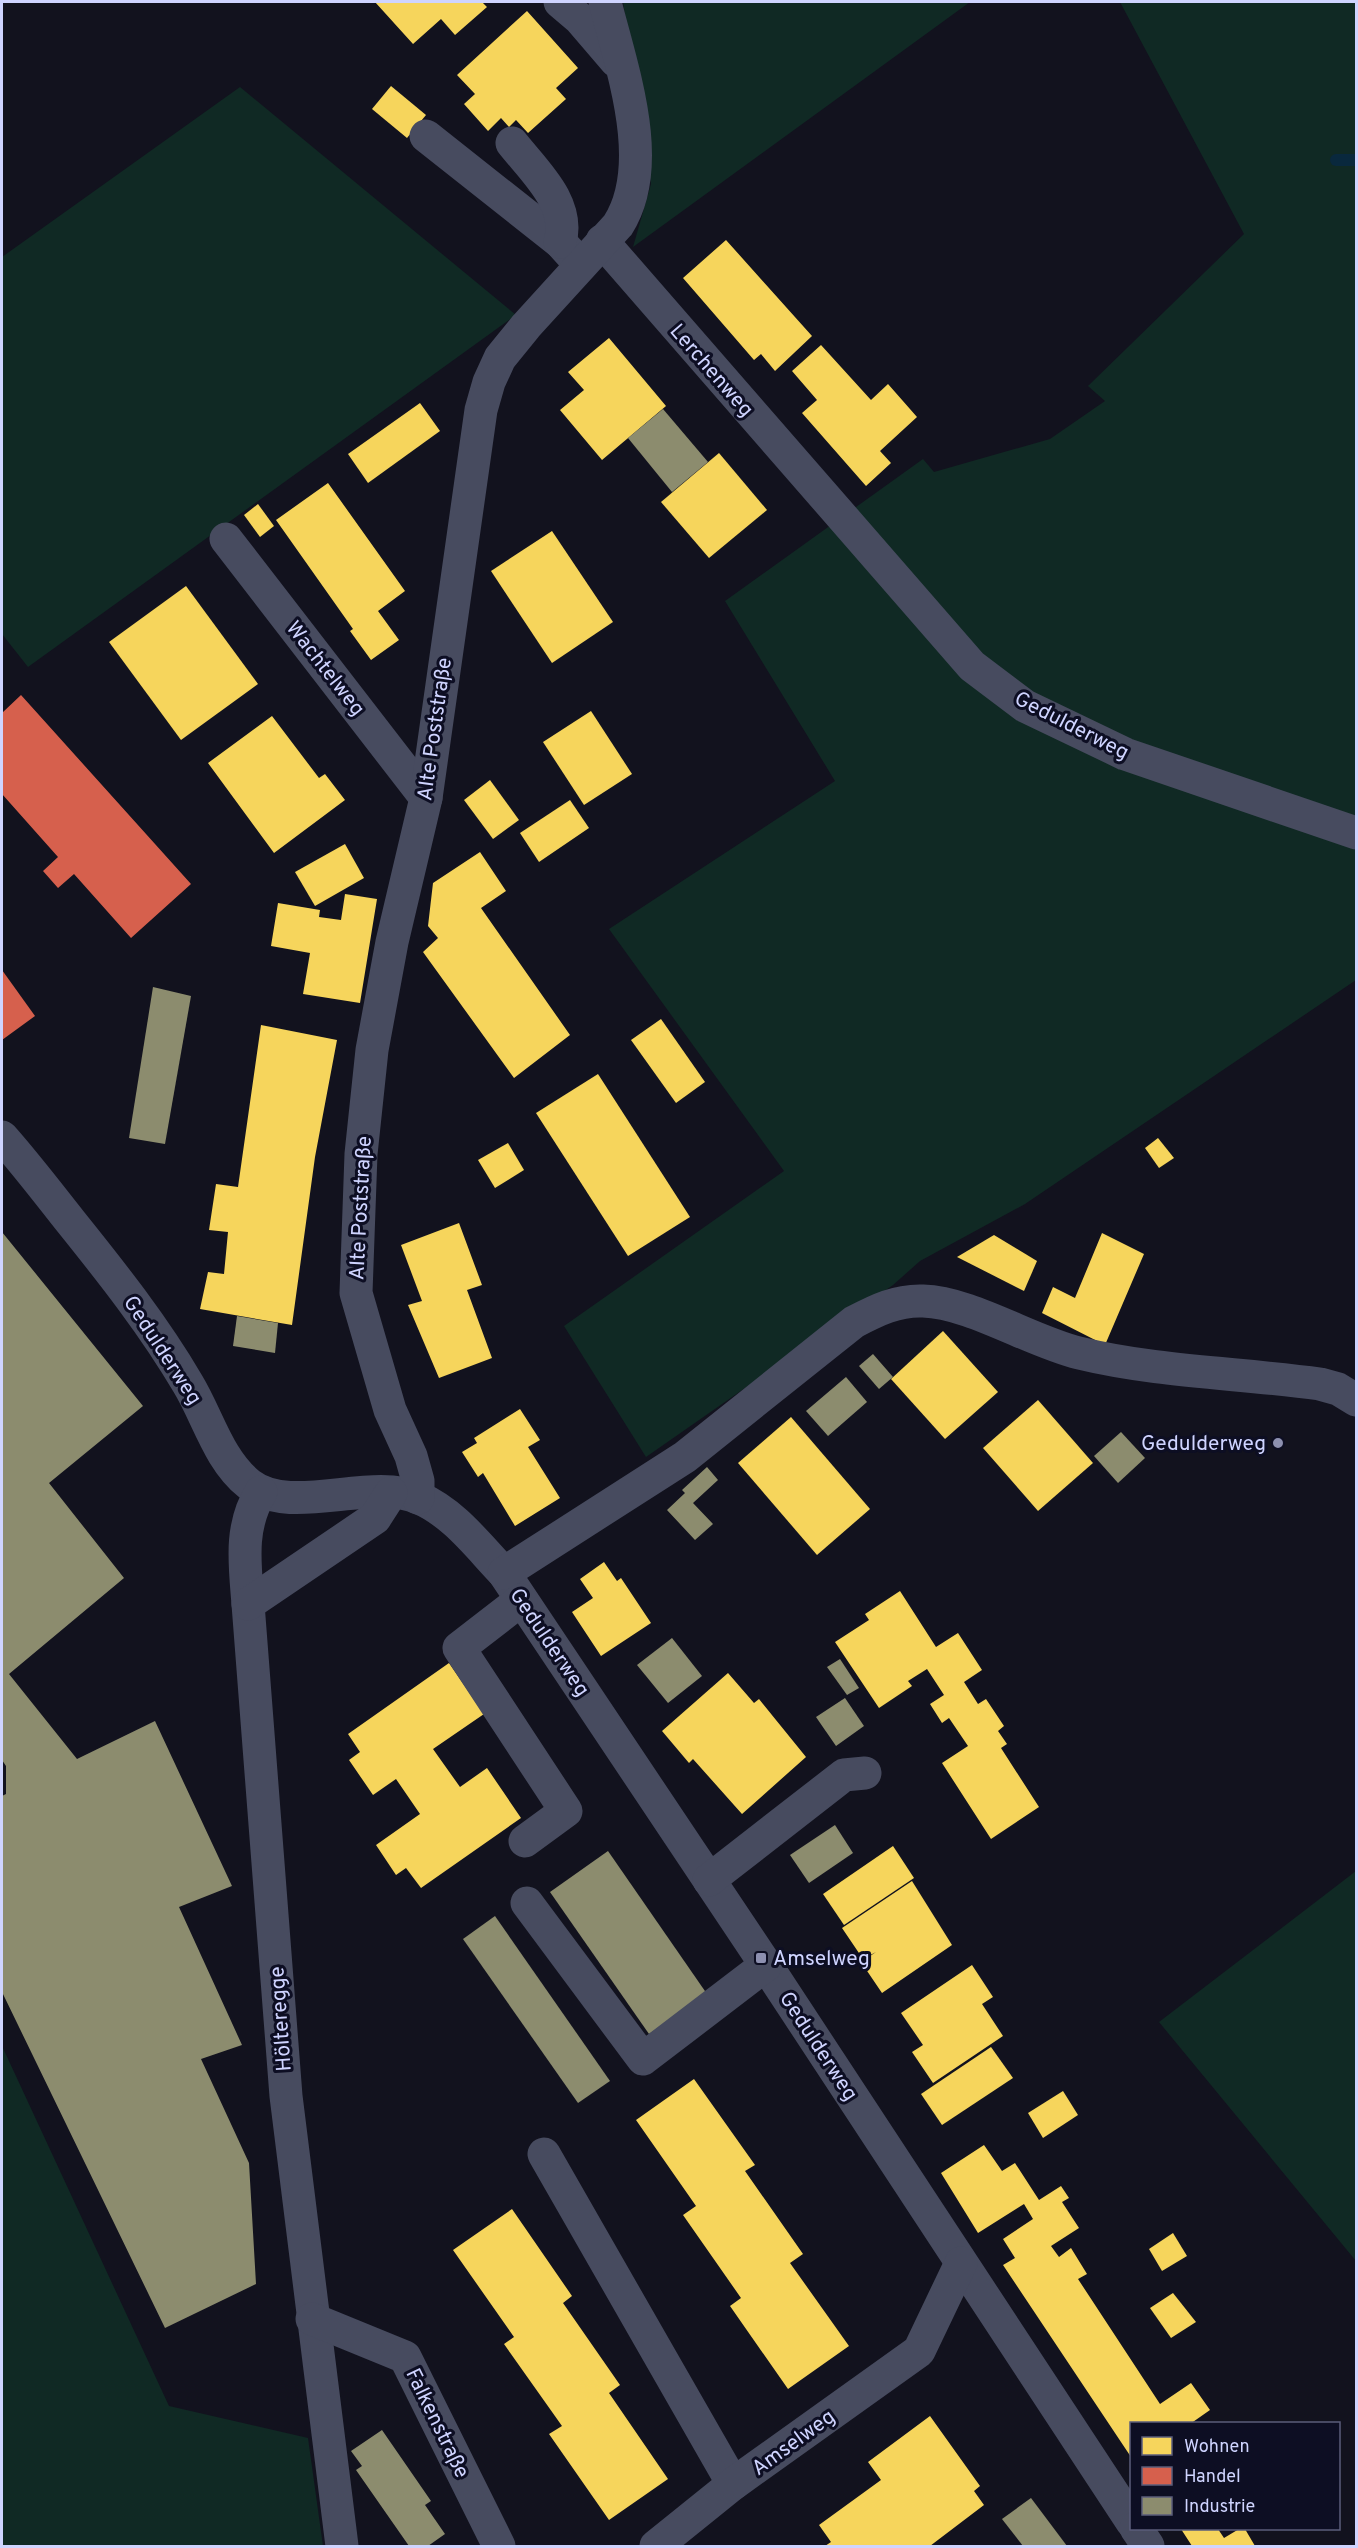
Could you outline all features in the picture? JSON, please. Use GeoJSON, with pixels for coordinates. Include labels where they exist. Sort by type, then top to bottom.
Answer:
{"type":"FeatureCollection","features":[{"type":"Feature","properties":{"kind":"street"},"geometry":{"type":"LineString","coordinates":[[560,2],[580,19],[620,66]]}},
{"type":"Feature","properties":{"kind":"street","name":"Alte Poststraße"},"geometry":{"type":"LineString","coordinates":[[405,1496],[418,1481],[411,1456],[390,1410],[356,1293],[361,1154],[372,1050],[392,942],[426,798],[481,410],[489,382],[500,358],[581,249],[629,208],[634,185],[635,151],[620,66],[605,2]]}},
{"type":"Feature","properties":{"kind":"street","name":"Lerchenweg"},"geometry":{"type":"LineString","coordinates":[[426,136],[581,249],[823,498]]}},
{"type":"Feature","properties":{"kind":"street"},"geometry":{"type":"LineString","coordinates":[[512,142],[550,192],[561,211],[564,230],[581,249]]}},
{"type":"Feature","properties":{"kind":"street","name":"Gedulderweg"},"geometry":{"type":"LineString","coordinates":[[823,498],[972,666],[1025,706],[1125,754],[1356,833]]}},
{"type":"Feature","properties":{"kind":"street","name":"Wachtelweg"},"geometry":{"type":"LineString","coordinates":[[226,539],[426,798]]}},
{"type":"Feature","properties":{"kind":"street","name":"Gedulderweg"},"geometry":{"type":"LineString","coordinates":[[2,1137],[116,1278],[188,1384],[229,1461],[249,1484],[261,1492],[301,1497],[362,1492],[405,1496],[457,1522],[504,1573],[766,1965],[1130,2520]]}},
{"type":"Feature","properties":{"kind":"street","name":"Gedulderweg"},"geometry":{"type":"LineString","coordinates":[[504,1573],[685,1457],[854,1322],[882,1307],[904,1301],[946,1304],[1076,1352],[1116,1362],[1320,1384],[1338,1389],[1356,1400]]}},
{"type":"Feature","properties":{"kind":"street","name":"Hölteregge"},"geometry":{"type":"LineString","coordinates":[[261,1492],[253,1504],[245,1538],[248,1605],[286,2096],[342,2547]]}},
{"type":"Feature","properties":{"kind":"street"},"geometry":{"type":"LineString","coordinates":[[248,1605],[405,1496]]}},
{"type":"Feature","properties":{"kind":"street"},"geometry":{"type":"LineString","coordinates":[[521,1600],[459,1648],[566,1811],[525,1841]]}},
{"type":"Feature","properties":{"kind":"street"},"geometry":{"type":"LineString","coordinates":[[709,1880],[844,1775],[865,1773]]}},
{"type":"Feature","properties":{"kind":"street"},"geometry":{"type":"LineString","coordinates":[[527,1903],[643,2059],[766,1965]]}},
{"type":"Feature","properties":{"kind":"street","name":"Amselweg"},"geometry":{"type":"LineString","coordinates":[[544,2154],[733,2484]]}},
{"type":"Feature","properties":{"kind":"street","name":"Amselweg"},"geometry":{"type":"LineString","coordinates":[[656,2547],[733,2484],[919,2351],[961,2263]]}},
{"type":"Feature","properties":{"kind":"street","name":"Falkenstraße"},"geometry":{"type":"LineString","coordinates":[[312,2319],[405,2357],[499,2547]]}},
{"type":"Feature","properties":{"kind":"street"},"geometry":{"type":"LineString","coordinates":[[1137,2530],[1148,2547]]}},
{"type":"Feature","properties":{"kind":"green space"},"geometry":{"type":"Polygon","coordinates":[[[623,2],[970,2],[633,247],[651,184],[623,2]]]}},
{"type":"Feature","properties":{"kind":"green space"},"geometry":{"type":"Polygon","coordinates":[[[1120,2],[1356,2],[1356,980],[1025,1204],[920,1261],[893,1285],[646,1457],[564,1326],[784,1171],[609,929],[835,781],[725,601],[923,459],[934,472],[1050,439],[1105,401],[1088,386],[1244,234],[1120,2]]]}},
{"type":"Feature","properties":{"kind":"green space"},"geometry":{"type":"Polygon","coordinates":[[[240,87],[516,315],[28,667],[2,634],[2,257],[240,87]]]}},
{"type":"Feature","properties":{"kind":"green space"},"geometry":{"type":"Polygon","coordinates":[[[1356,1871],[1356,2261],[1159,2022],[1356,1871]]]}},
{"type":"Feature","properties":{"kind":"green space"},"geometry":{"type":"Polygon","coordinates":[[[2,2046],[169,2406],[308,2438],[323,2546],[2,2546],[2,2046]]]}},
{"type":"Feature","properties":{"kind":"building: Wohnen"},"geometry":{"type":"Polygon","coordinates":[[[375,2],[482,2],[487,7],[455,35],[441,19],[413,44],[375,2]]]}},
{"type":"Feature","properties":{"kind":"building: Wohnen"},"geometry":{"type":"Polygon","coordinates":[[[527,11],[578,68],[556,88],[566,99],[528,133],[516,120],[509,127],[501,118],[488,131],[464,104],[475,94],[457,75],[527,11]]]}},
{"type":"Feature","properties":{"kind":"building: Wohnen"},"geometry":{"type":"Polygon","coordinates":[[[391,86],[426,115],[407,138],[372,109],[391,86]]]}},
{"type":"Feature","properties":{"kind":"building: Wohnen"},"geometry":{"type":"Polygon","coordinates":[[[726,240],[812,336],[775,371],[761,354],[754,360],[683,278],[726,240]]]}},
{"type":"Feature","properties":{"kind":"building: Wohnen"},"geometry":{"type":"Polygon","coordinates":[[[609,338],[666,406],[602,460],[560,410],[584,390],[568,372],[609,338]]]}},
{"type":"Feature","properties":{"kind":"building: Wohnen"},"geometry":{"type":"Polygon","coordinates":[[[821,345],[871,400],[888,384],[917,417],[880,451],[891,463],[866,486],[802,413],[817,400],[792,371],[821,345]]]}},
{"type":"Feature","properties":{"kind":"building: Wohnen"},"geometry":{"type":"Polygon","coordinates":[[[420,403],[440,431],[368,483],[348,454],[420,403]]]}},
{"type":"Feature","properties":{"kind":"building: Wohnen"},"geometry":{"type":"Polygon","coordinates":[[[719,453],[767,510],[709,558],[661,502],[719,453]]]}},
{"type":"Feature","properties":{"kind":"building: Wohnen"},"geometry":{"type":"Polygon","coordinates":[[[328,483],[405,591],[378,611],[399,640],[371,660],[350,631],[353,629],[276,520],[328,483]]]}},
{"type":"Feature","properties":{"kind":"building: Wohnen"},"geometry":{"type":"Polygon","coordinates":[[[258,504],[274,526],[260,537],[244,515],[258,504]]]}},
{"type":"Feature","properties":{"kind":"building: Wohnen"},"geometry":{"type":"Polygon","coordinates":[[[552,531],[613,622],[552,663],[491,571],[552,531]]]}},
{"type":"Feature","properties":{"kind":"building: Wohnen"},"geometry":{"type":"Polygon","coordinates":[[[186,586],[258,684],[181,740],[109,642],[186,586]]]}},
{"type":"Feature","properties":{"kind":"building: Wohnen"},"geometry":{"type":"Polygon","coordinates":[[[591,711],[632,774],[584,805],[543,742],[591,711]]]}},
{"type":"Feature","properties":{"kind":"building: Wohnen"},"geometry":{"type":"Polygon","coordinates":[[[272,716],[319,778],[325,774],[345,800],[274,853],[208,763],[272,716]]]}},
{"type":"Feature","properties":{"kind":"building: Wohnen"},"geometry":{"type":"Polygon","coordinates":[[[490,780],[519,820],[493,839],[464,800],[490,780]]]}},
{"type":"Feature","properties":{"kind":"building: Wohnen"},"geometry":{"type":"Polygon","coordinates":[[[570,800],[589,828],[539,862],[520,833],[570,800]]]}},
{"type":"Feature","properties":{"kind":"building: Wohnen"},"geometry":{"type":"Polygon","coordinates":[[[345,844],[364,878],[315,906],[295,872],[345,844]]]}},
{"type":"Feature","properties":{"kind":"building: Wohnen"},"geometry":{"type":"Polygon","coordinates":[[[480,852],[506,891],[481,908],[570,1035],[514,1078],[423,952],[438,938],[428,926],[433,883],[480,852]]]}},
{"type":"Feature","properties":{"kind":"building: Wohnen"},"geometry":{"type":"Polygon","coordinates":[[[345,894],[377,899],[360,1003],[303,994],[310,953],[271,946],[278,903],[320,910],[319,917],[341,920],[345,894]]]}},
{"type":"Feature","properties":{"kind":"building: Wohnen"},"geometry":{"type":"Polygon","coordinates":[[[661,1019],[705,1082],[676,1103],[631,1040],[661,1019]]]}},
{"type":"Feature","properties":{"kind":"building: Wohnen"},"geometry":{"type":"Polygon","coordinates":[[[261,1025],[337,1040],[315,1157],[292,1325],[200,1309],[208,1272],[224,1274],[228,1232],[209,1230],[216,1184],[238,1187],[261,1025]]]}},
{"type":"Feature","properties":{"kind":"building: Wohnen"},"geometry":{"type":"Polygon","coordinates":[[[598,1074],[690,1217],[628,1256],[536,1113],[598,1074]]]}},
{"type":"Feature","properties":{"kind":"building: Wohnen"},"geometry":{"type":"Polygon","coordinates":[[[1158,1138],[1174,1158],[1159,1168],[1145,1148],[1158,1138]]]}},
{"type":"Feature","properties":{"kind":"building: Wohnen"},"geometry":{"type":"Polygon","coordinates":[[[508,1143],[524,1170],[495,1188],[478,1160],[508,1143]]]}},
{"type":"Feature","properties":{"kind":"building: Wohnen"},"geometry":{"type":"Polygon","coordinates":[[[459,1223],[482,1285],[467,1290],[492,1358],[439,1378],[408,1305],[422,1301],[401,1245],[459,1223]]]}},
{"type":"Feature","properties":{"kind":"building: Wohnen"},"geometry":{"type":"Polygon","coordinates":[[[1102,1233],[1144,1254],[1105,1345],[1042,1313],[1053,1287],[1075,1298],[1102,1233]]]}},
{"type":"Feature","properties":{"kind":"building: Wohnen"},"geometry":{"type":"Polygon","coordinates":[[[994,1235],[1037,1261],[1024,1291],[957,1257],[994,1235]]]}},
{"type":"Feature","properties":{"kind":"building: Wohnen"},"geometry":{"type":"Polygon","coordinates":[[[943,1331],[998,1392],[945,1439],[891,1379],[943,1331]]]}},
{"type":"Feature","properties":{"kind":"building: Wohnen"},"geometry":{"type":"Polygon","coordinates":[[[1038,1400],[1093,1463],[1038,1511],[983,1448],[1038,1400]]]}},
{"type":"Feature","properties":{"kind":"building: Wohnen"},"geometry":{"type":"Polygon","coordinates":[[[520,1409],[540,1440],[528,1447],[560,1498],[515,1526],[483,1473],[478,1477],[462,1452],[477,1443],[474,1438],[520,1409]]]}},
{"type":"Feature","properties":{"kind":"building: Wohnen"},"geometry":{"type":"Polygon","coordinates":[[[791,1417],[870,1509],[817,1555],[738,1463],[791,1417]]]}},
{"type":"Feature","properties":{"kind":"building: Wohnen"},"geometry":{"type":"Polygon","coordinates":[[[604,1562],[617,1581],[621,1578],[651,1623],[601,1656],[572,1612],[593,1598],[580,1579],[604,1562]]]}},
{"type":"Feature","properties":{"kind":"building: Wohnen"},"geometry":{"type":"Polygon","coordinates":[[[900,1591],[936,1647],[958,1633],[982,1670],[964,1682],[978,1704],[986,1699],[1004,1726],[998,1731],[1007,1744],[1001,1748],[1039,1807],[991,1839],[942,1763],[968,1746],[949,1718],[942,1723],[930,1704],[944,1695],[927,1669],[908,1681],[912,1686],[879,1708],[835,1642],[869,1620],[865,1614],[900,1591]]]}},
{"type":"Feature","properties":{"kind":"building: Wohnen"},"geometry":{"type":"Polygon","coordinates":[[[449,1663],[484,1714],[433,1749],[460,1787],[487,1768],[521,1818],[421,1888],[406,1868],[396,1875],[376,1845],[420,1814],[396,1779],[373,1795],[349,1760],[360,1752],[348,1734],[449,1663]]]}},
{"type":"Feature","properties":{"kind":"building: Wohnen"},"geometry":{"type":"Polygon","coordinates":[[[728,1673],[754,1703],[759,1699],[806,1757],[742,1814],[693,1759],[689,1763],[662,1731],[728,1673]]]}},
{"type":"Feature","properties":{"kind":"building: Wohnen"},"geometry":{"type":"Polygon","coordinates":[[[893,1846],[914,1878],[844,1925],[823,1894],[893,1846]]]}},
{"type":"Feature","properties":{"kind":"building: Wohnen"},"geometry":{"type":"Polygon","coordinates":[[[912,1881],[952,1945],[882,1993],[861,1962],[876,1952],[863,1959],[842,1928],[912,1881]]]}},
{"type":"Feature","properties":{"kind":"building: Wohnen"},"geometry":{"type":"Polygon","coordinates":[[[972,1965],[993,1997],[982,2004],[1003,2036],[933,2083],[912,2052],[923,2045],[901,2013],[972,1965]]]}},
{"type":"Feature","properties":{"kind":"building: Wohnen"},"geometry":{"type":"Polygon","coordinates":[[[991,2047],[1013,2078],[942,2125],[921,2094],[991,2047]]]}},
{"type":"Feature","properties":{"kind":"building: Wohnen"},"geometry":{"type":"Polygon","coordinates":[[[694,2079],[755,2165],[745,2171],[803,2254],[790,2263],[849,2346],[788,2389],[730,2306],[741,2298],[683,2215],[696,2206],[636,2120],[694,2079]]]}},
{"type":"Feature","properties":{"kind":"building: Wohnen"},"geometry":{"type":"Polygon","coordinates":[[[1063,2091],[1078,2115],[1043,2138],[1028,2113],[1063,2091]]]}},
{"type":"Feature","properties":{"kind":"building: Wohnen"},"geometry":{"type":"Polygon","coordinates":[[[984,2145],[1002,2171],[1015,2163],[1039,2200],[1061,2186],[1069,2198],[1062,2202],[1079,2228],[1051,2246],[1059,2257],[1071,2248],[1087,2274],[1078,2279],[1160,2404],[1191,2383],[1210,2410],[1193,2422],[1130,2422],[1130,2456],[1003,2265],[1015,2258],[1003,2239],[1033,2219],[1024,2204],[978,2233],[941,2173],[984,2145]]]}},
{"type":"Feature","properties":{"kind":"building: Wohnen"},"geometry":{"type":"Polygon","coordinates":[[[512,2209],[572,2296],[563,2303],[620,2385],[609,2393],[668,2479],[609,2520],[549,2434],[562,2426],[504,2344],[514,2337],[453,2250],[512,2209]]]}},
{"type":"Feature","properties":{"kind":"building: Wohnen"},"geometry":{"type":"Polygon","coordinates":[[[1173,2233],[1187,2256],[1162,2271],[1149,2249],[1173,2233]]]}},
{"type":"Feature","properties":{"kind":"building: Wohnen"},"geometry":{"type":"Polygon","coordinates":[[[1173,2293],[1196,2322],[1171,2338],[1150,2308],[1173,2293]]]}},
{"type":"Feature","properties":{"kind":"building: Wohnen"},"geometry":{"type":"Polygon","coordinates":[[[930,2416],[980,2486],[974,2491],[984,2505],[930,2546],[825,2546],[831,2542],[819,2525],[881,2480],[868,2462],[930,2416]]]}},
{"type":"Feature","properties":{"kind":"building: Wohnen"},"geometry":{"type":"Polygon","coordinates":[[[1182,2530],[1219,2530],[1224,2538],[1237,2530],[1246,2530],[1255,2546],[1192,2546],[1182,2530]]]}},
{"type":"Feature","properties":{"kind":"building: Handel"},"geometry":{"type":"Polygon","coordinates":[[[21,695],[191,884],[131,938],[74,874],[58,888],[43,871],[58,857],[2,794],[2,713],[21,695]]]}},
{"type":"Feature","properties":{"kind":"building: Handel"},"geometry":{"type":"Polygon","coordinates":[[[2,970],[35,1016],[2,1040],[2,970]]]}},
{"type":"Feature","properties":{"kind":"building: Industrie"},"geometry":{"type":"Polygon","coordinates":[[[663,409],[708,462],[672,492],[628,438],[663,409]]]}},
{"type":"Feature","properties":{"kind":"building: Industrie"},"geometry":{"type":"Polygon","coordinates":[[[153,987],[191,996],[165,1144],[129,1138],[153,987]]]}},
{"type":"Feature","properties":{"kind":"building: Industrie"},"geometry":{"type":"Polygon","coordinates":[[[2,1232],[143,1406],[49,1483],[124,1578],[9,1674],[77,1759],[155,1721],[232,1886],[179,1907],[242,2045],[201,2059],[249,2163],[256,2284],[165,2328],[2,1992],[2,1796],[6,1794],[6,1766],[2,1760],[2,1232]]]}},
{"type":"Feature","properties":{"kind":"building: Industrie"},"geometry":{"type":"Polygon","coordinates":[[[237,1316],[278,1323],[275,1353],[233,1346],[237,1316]]]}},
{"type":"Feature","properties":{"kind":"building: Industrie"},"geometry":{"type":"Polygon","coordinates":[[[873,1354],[893,1377],[879,1389],[859,1366],[873,1354]]]}},
{"type":"Feature","properties":{"kind":"building: Industrie"},"geometry":{"type":"Polygon","coordinates":[[[846,1377],[867,1402],[828,1436],[806,1411],[846,1377]]]}},
{"type":"Feature","properties":{"kind":"building: Industrie"},"geometry":{"type":"Polygon","coordinates":[[[1121,1432],[1145,1458],[1118,1483],[1094,1456],[1121,1432]]]}},
{"type":"Feature","properties":{"kind":"building: Industrie"},"geometry":{"type":"Polygon","coordinates":[[[707,1467],[718,1480],[693,1503],[713,1524],[695,1540],[667,1510],[685,1493],[682,1490],[707,1467]]]}},
{"type":"Feature","properties":{"kind":"building: Industrie"},"geometry":{"type":"Polygon","coordinates":[[[672,1638],[702,1676],[668,1703],[637,1665],[672,1638]]]}},
{"type":"Feature","properties":{"kind":"building: Industrie"},"geometry":{"type":"Polygon","coordinates":[[[840,1659],[859,1688],[847,1695],[827,1667],[840,1659]]]}},
{"type":"Feature","properties":{"kind":"building: Industrie"},"geometry":{"type":"Polygon","coordinates":[[[845,1698],[864,1726],[836,1746],[816,1717],[845,1698]]]}},
{"type":"Feature","properties":{"kind":"building: Industrie"},"geometry":{"type":"Polygon","coordinates":[[[835,1825],[853,1853],[809,1883],[790,1855],[835,1825]]]}},
{"type":"Feature","properties":{"kind":"building: Industrie"},"geometry":{"type":"Polygon","coordinates":[[[608,1851],[707,1994],[649,2034],[550,1892],[608,1851]]]}},
{"type":"Feature","properties":{"kind":"building: Industrie"},"geometry":{"type":"Polygon","coordinates":[[[495,1916],[610,2081],[578,2103],[463,1939],[495,1916]]]}},
{"type":"Feature","properties":{"kind":"building: Industrie"},"geometry":{"type":"Polygon","coordinates":[[[382,2430],[431,2501],[425,2505],[445,2534],[428,2546],[409,2546],[356,2470],[362,2466],[351,2451],[382,2430]]]}},
{"type":"Feature","properties":{"kind":"building: Industrie"},"geometry":{"type":"Polygon","coordinates":[[[1031,2498],[1067,2546],[1023,2546],[1002,2519],[1031,2498]]]}},
{"type":"Feature","properties":{"kind":"waterway"},"geometry":{"type":"LineString","coordinates":[[1336,160],[1356,160]]}},
{"type":"Feature","properties":{"kind":"place","name":"Gedulderweg"},"geometry":{"type":"Point","coordinates":[1278,1443]}},
{"type":"Feature","properties":{"kind":"place","name":"Amselweg"},"geometry":{"type":"Point","coordinates":[761,1958]}}]}
